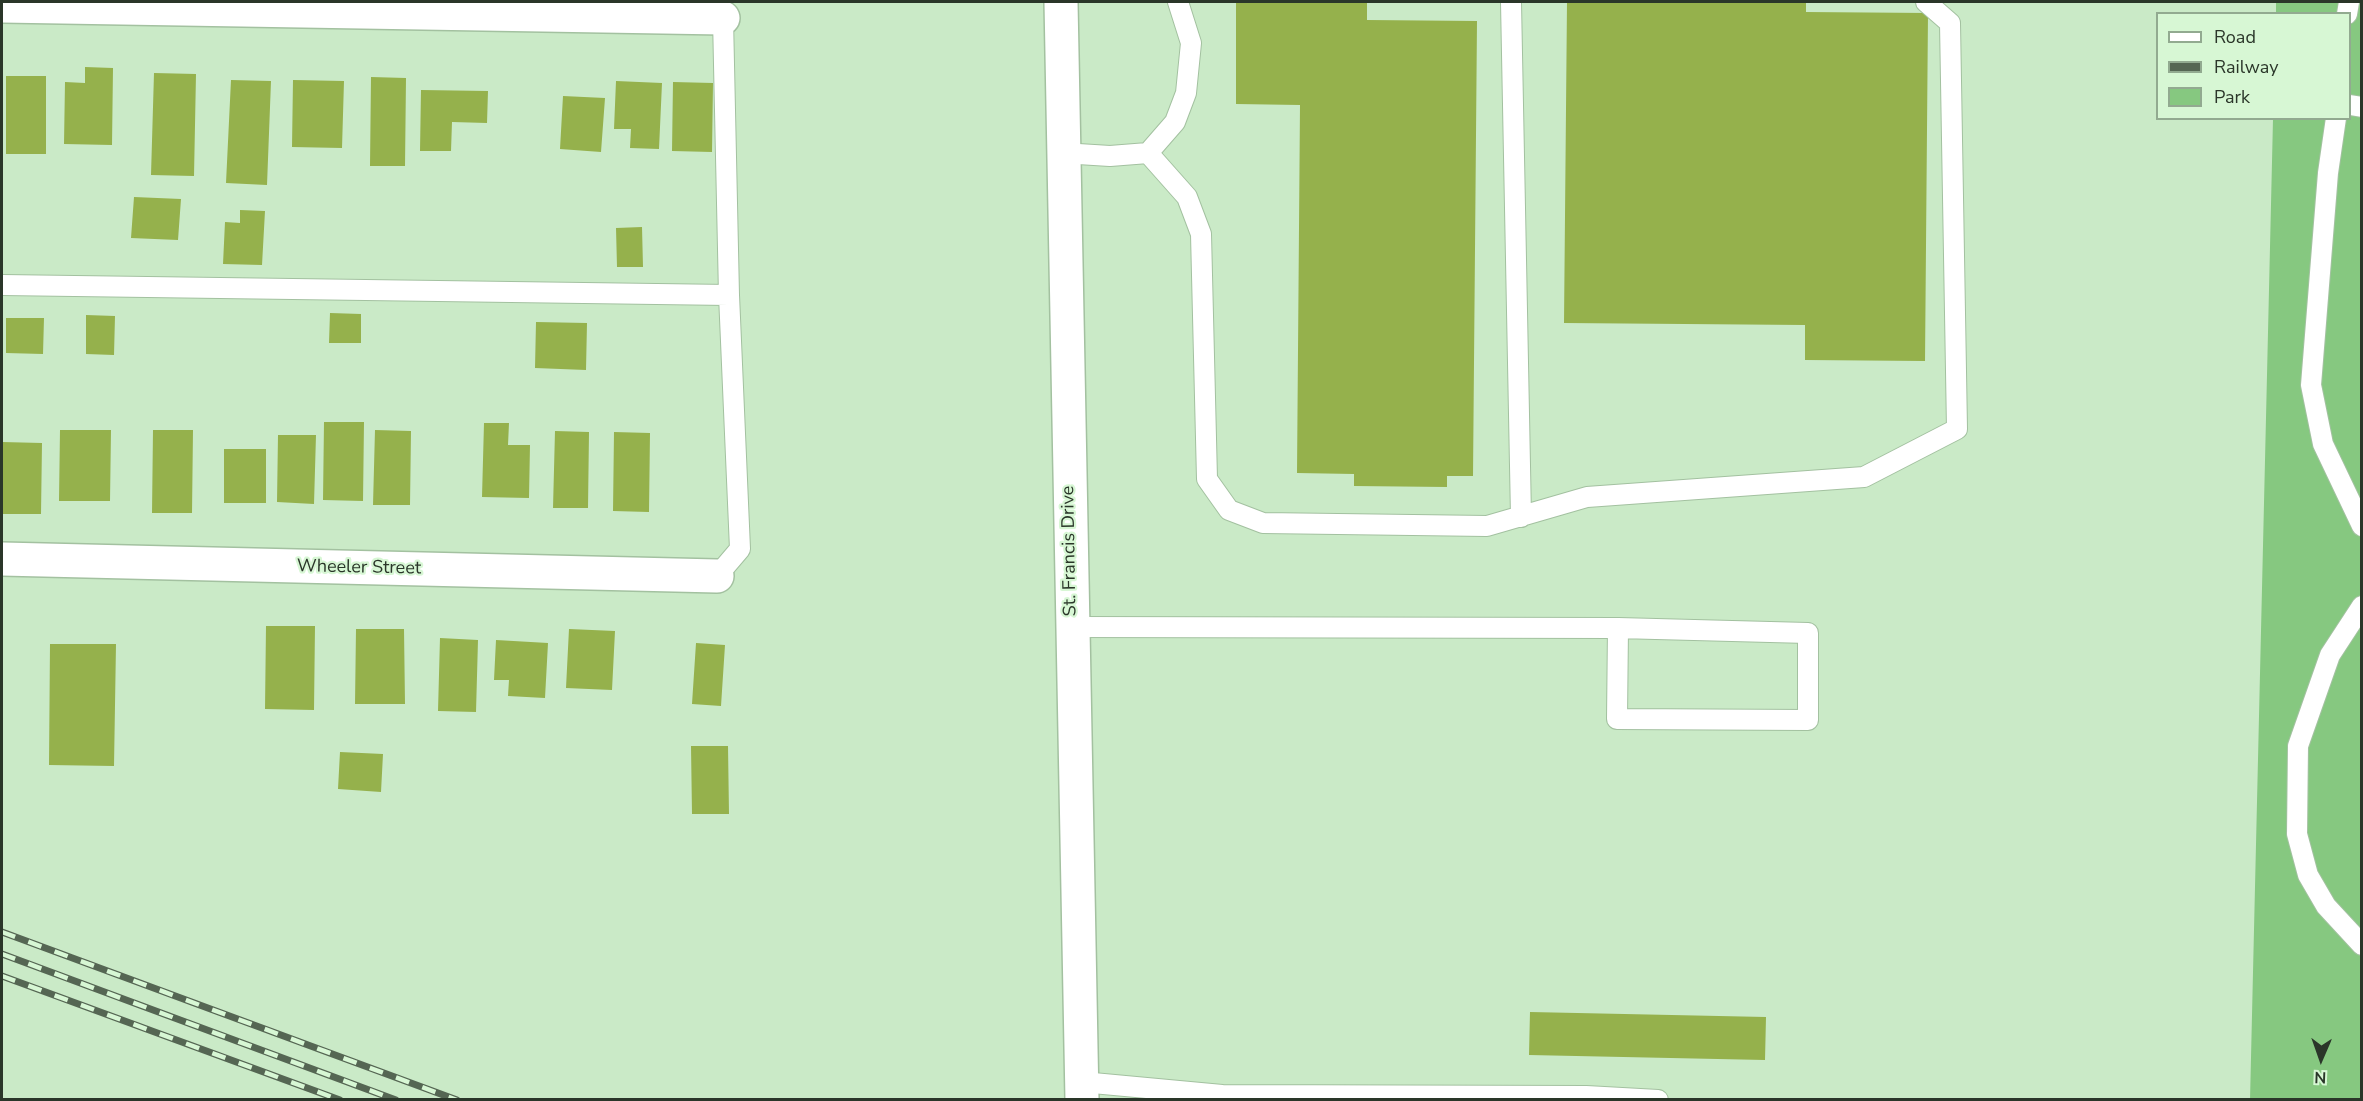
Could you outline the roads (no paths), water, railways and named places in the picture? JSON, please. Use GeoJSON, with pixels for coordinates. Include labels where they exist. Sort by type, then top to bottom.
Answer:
{"type":"FeatureCollection","features":[{"type":"Feature","properties":{"kind":"street","name":"St. Francis Drive"},"geometry":{"type":"LineString","coordinates":[[1061,2],[1062,153],[1082,1091]]}},
{"type":"Feature","properties":{"kind":"street"},"geometry":{"type":"LineString","coordinates":[[2,6],[450,7],[723,18]]}},
{"type":"Feature","properties":{"kind":"street","name":"Wheeler Street"},"geometry":{"type":"LineString","coordinates":[[2,559],[717,576]]}},
{"type":"Feature","properties":{"kind":"lane"},"geometry":{"type":"LineString","coordinates":[[1062,153],[1110,156],[1148,153],[1175,122],[1186,93],[1191,43],[1178,2]]}},
{"type":"Feature","properties":{"kind":"lane"},"geometry":{"type":"LineString","coordinates":[[1511,2],[1521,517]]}},
{"type":"Feature","properties":{"kind":"lane"},"geometry":{"type":"LineString","coordinates":[[1148,153],[1187,197],[1201,234],[1207,479],[1229,510],[1263,523],[1487,526],[1587,497],[1864,477],[1957,429],[1950,23],[1926,2]]}},
{"type":"Feature","properties":{"kind":"lane"},"geometry":{"type":"LineString","coordinates":[[717,576],[740,549],[729,295],[723,18]]}},
{"type":"Feature","properties":{"kind":"lane"},"geometry":{"type":"LineString","coordinates":[[2336,120],[2328,173],[2311,385],[2323,444],[2361,526]]}},
{"type":"Feature","properties":{"kind":"lane"},"geometry":{"type":"LineString","coordinates":[[2,285],[729,295]]}},
{"type":"Feature","properties":{"kind":"lane"},"geometry":{"type":"LineString","coordinates":[[2361,606],[2330,655],[2298,746],[2297,834],[2308,875],[2326,906],[2361,945]]}},
{"type":"Feature","properties":{"kind":"lane"},"geometry":{"type":"LineString","coordinates":[[1072,627],[1618,628],[1808,633],[1808,720],[1617,719],[1618,628]]}},
{"type":"Feature","properties":{"kind":"lane"},"geometry":{"type":"LineString","coordinates":[[1082,1091],[1222,1097],[1586,1096],[1658,1100]]}},
{"type":"Feature","properties":{"kind":"railway"},"geometry":{"type":"LineString","coordinates":[[2,932],[457,1100]]}},
{"type":"Feature","properties":{"kind":"railway"},"geometry":{"type":"LineString","coordinates":[[2,954],[396,1100]]}},
{"type":"Feature","properties":{"kind":"railway"},"geometry":{"type":"LineString","coordinates":[[2,976],[340,1100]]}}]}
